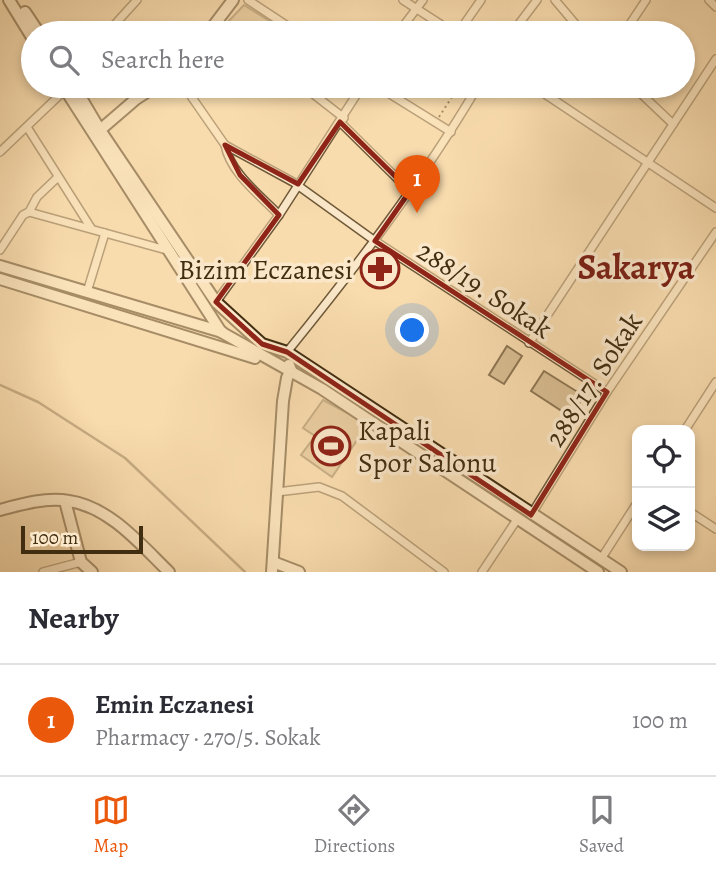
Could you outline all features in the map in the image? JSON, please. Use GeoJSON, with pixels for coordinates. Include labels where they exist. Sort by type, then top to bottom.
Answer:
{"type":"FeatureCollection","features":[{"type":"Feature","properties":{"kind":"street"},"geometry":{"type":"LineString","coordinates":[[9,0],[22,21]]}},
{"type":"Feature","properties":{"kind":"street"},"geometry":{"type":"LineString","coordinates":[[16,0],[31,21]]}},
{"type":"Feature","properties":{"kind":"street"},"geometry":{"type":"LineString","coordinates":[[118,21],[137,0]]}},
{"type":"Feature","properties":{"kind":"street"},"geometry":{"type":"LineString","coordinates":[[219,21],[233,0]]}},
{"type":"Feature","properties":{"kind":"street"},"geometry":{"type":"LineString","coordinates":[[248,0],[280,21]]}},
{"type":"Feature","properties":{"kind":"street"},"geometry":{"type":"LineString","coordinates":[[403,0],[436,21]]}},
{"type":"Feature","properties":{"kind":"street"},"geometry":{"type":"LineString","coordinates":[[407,21],[423,0]]}},
{"type":"Feature","properties":{"kind":"street"},"geometry":{"type":"LineString","coordinates":[[465,21],[481,0]]}},
{"type":"Feature","properties":{"kind":"street"},"geometry":{"type":"LineString","coordinates":[[521,21],[537,0]]}},
{"type":"Feature","properties":{"kind":"street"},"geometry":{"type":"LineString","coordinates":[[555,0],[573,21]]}},
{"type":"Feature","properties":{"kind":"street"},"geometry":{"type":"LineString","coordinates":[[632,21],[646,0]]}},
{"type":"Feature","properties":{"kind":"street"},"geometry":{"type":"LineString","coordinates":[[709,0],[716,7]]}},
{"type":"Feature","properties":{"kind":"street"},"geometry":{"type":"LineString","coordinates":[[695,91],[716,59]]}},
{"type":"Feature","properties":{"kind":"street"},"geometry":{"type":"LineString","coordinates":[[0,152],[56,98]]}},
{"type":"Feature","properties":{"kind":"street"},"geometry":{"type":"LineString","coordinates":[[74,98],[221,332],[286,368],[592,570]]}},
{"type":"Feature","properties":{"kind":"street"},"geometry":{"type":"LineString","coordinates":[[75,98],[216,302],[262,344]]}},
{"type":"Feature","properties":{"kind":"street"},"geometry":{"type":"LineString","coordinates":[[100,130],[138,98]]}},
{"type":"Feature","properties":{"kind":"street","name":"288/19. Sokak"},"geometry":{"type":"LineString","coordinates":[[192,98],[225,145],[298,185],[375,242],[607,392]]}},
{"type":"Feature","properties":{"kind":"street"},"geometry":{"type":"LineString","coordinates":[[317,98],[342,120],[410,191]]}},
{"type":"Feature","properties":{"kind":"street"},"geometry":{"type":"LineString","coordinates":[[216,302],[279,215],[355,98]]}},
{"type":"Feature","properties":{"kind":"street"},"geometry":{"type":"LineString","coordinates":[[396,98],[451,132]]}},
{"type":"Feature","properties":{"kind":"street"},"geometry":{"type":"LineString","coordinates":[[299,572],[272,567],[286,352],[375,242],[451,132],[471,98]]}},
{"type":"Feature","properties":{"kind":"street"},"geometry":{"type":"LineString","coordinates":[[551,98],[716,208]]}},
{"type":"Feature","properties":{"kind":"street"},"geometry":{"type":"LineString","coordinates":[[646,98],[673,124]]}},
{"type":"Feature","properties":{"kind":"street"},"geometry":{"type":"LineString","coordinates":[[529,343],[690,98]]}},
{"type":"Feature","properties":{"kind":"street"},"geometry":{"type":"LineString","coordinates":[[27,127],[91,229]]}},
{"type":"Feature","properties":{"kind":"street"},"geometry":{"type":"LineString","coordinates":[[225,145],[227,156],[240,175],[279,215]]}},
{"type":"Feature","properties":{"kind":"street"},"geometry":{"type":"LineString","coordinates":[[0,250],[37,197],[58,177]]}},
{"type":"Feature","properties":{"kind":"street"},"geometry":{"type":"LineString","coordinates":[[29,212],[171,251]]}},
{"type":"Feature","properties":{"kind":"street","name":"288/17. Sokak"},"geometry":{"type":"LineString","coordinates":[[531,515],[607,392],[716,232]]}},
{"type":"Feature","properties":{"kind":"street"},"geometry":{"type":"LineString","coordinates":[[87,292],[105,233]]}},
{"type":"Feature","properties":{"kind":"street"},"geometry":{"type":"LineString","coordinates":[[0,266],[286,352],[621,572]]}},
{"type":"Feature","properties":{"kind":"street"},"geometry":{"type":"LineString","coordinates":[[0,279],[286,368]]}},
{"type":"Feature","properties":{"kind":"street"},"geometry":{"type":"LineString","coordinates":[[688,425],[716,382]]}},
{"type":"Feature","properties":{"kind":"street"},"geometry":{"type":"LineString","coordinates":[[277,492],[319,487],[342,496],[444,572]]}},
{"type":"Feature","properties":{"kind":"street"},"geometry":{"type":"LineString","coordinates":[[65,500],[81,562],[92,572]]}},
{"type":"Feature","properties":{"kind":"street"},"geometry":{"type":"LineString","coordinates":[[0,510],[34,501],[65,500],[89,507],[117,523],[166,571]]}},
{"type":"Feature","properties":{"kind":"street"},"geometry":{"type":"LineString","coordinates":[[601,559],[632,511]]}},
{"type":"Feature","properties":{"kind":"street"},"geometry":{"type":"LineString","coordinates":[[695,515],[716,529]]}},
{"type":"Feature","properties":{"kind":"street"},"geometry":{"type":"LineString","coordinates":[[482,572],[517,518]]}},
{"type":"Feature","properties":{"kind":"street"},"geometry":{"type":"LineString","coordinates":[[43,572],[81,562]]}},
{"type":"Feature","properties":{"kind":"path"},"geometry":{"type":"LineString","coordinates":[[439,117],[452,98]]}},
{"type":"Feature","properties":{"kind":"highlighted area"},"geometry":{"type":"Polygon","coordinates":[[[340,122],[410,191],[375,241],[607,392],[531,515],[287,352],[262,344],[216,302],[279,215],[240,175],[225,145],[298,184],[340,122]]]}},
{"type":"Feature","properties":{"kind":"shaded area"},"geometry":{"type":"Polygon","coordinates":[[[244,5],[270,21],[229,21],[244,5]]]}},
{"type":"Feature","properties":{"kind":"shaded area"},"geometry":{"type":"Polygon","coordinates":[[[507,346],[522,356],[504,384],[489,375],[507,346]]]}},
{"type":"Feature","properties":{"kind":"shaded area"},"geometry":{"type":"Polygon","coordinates":[[[544,371],[584,396],[571,417],[531,391],[544,371]]]}},
{"type":"Feature","properties":{"kind":"shaded area","name":"Kapali Spor Salonu"},"geometry":{"type":"Polygon","coordinates":[[[323,400],[368,424],[332,477],[301,455],[315,436],[303,428],[323,400]]]}},
{"type":"Feature","properties":{"kind":"waterway"},"geometry":{"type":"LineString","coordinates":[[0,385],[38,402],[125,458],[245,572]]}},
{"type":"Feature","properties":{"kind":"place","name":"Emin Eczanesi"},"geometry":{"type":"Point","coordinates":[417,213]}},
{"type":"Feature","properties":{"kind":"place","name":"Bizim Eczanesi"},"geometry":{"type":"Point","coordinates":[380,269]}},
{"type":"Feature","properties":{"kind":"place","name":"Kapali Spor Salonu"},"geometry":{"type":"Point","coordinates":[331,446]}},
{"type":"Feature","properties":{"kind":"district","name":"Sakarya"},"geometry":{"type":"Point","coordinates":[636,267]}}]}
